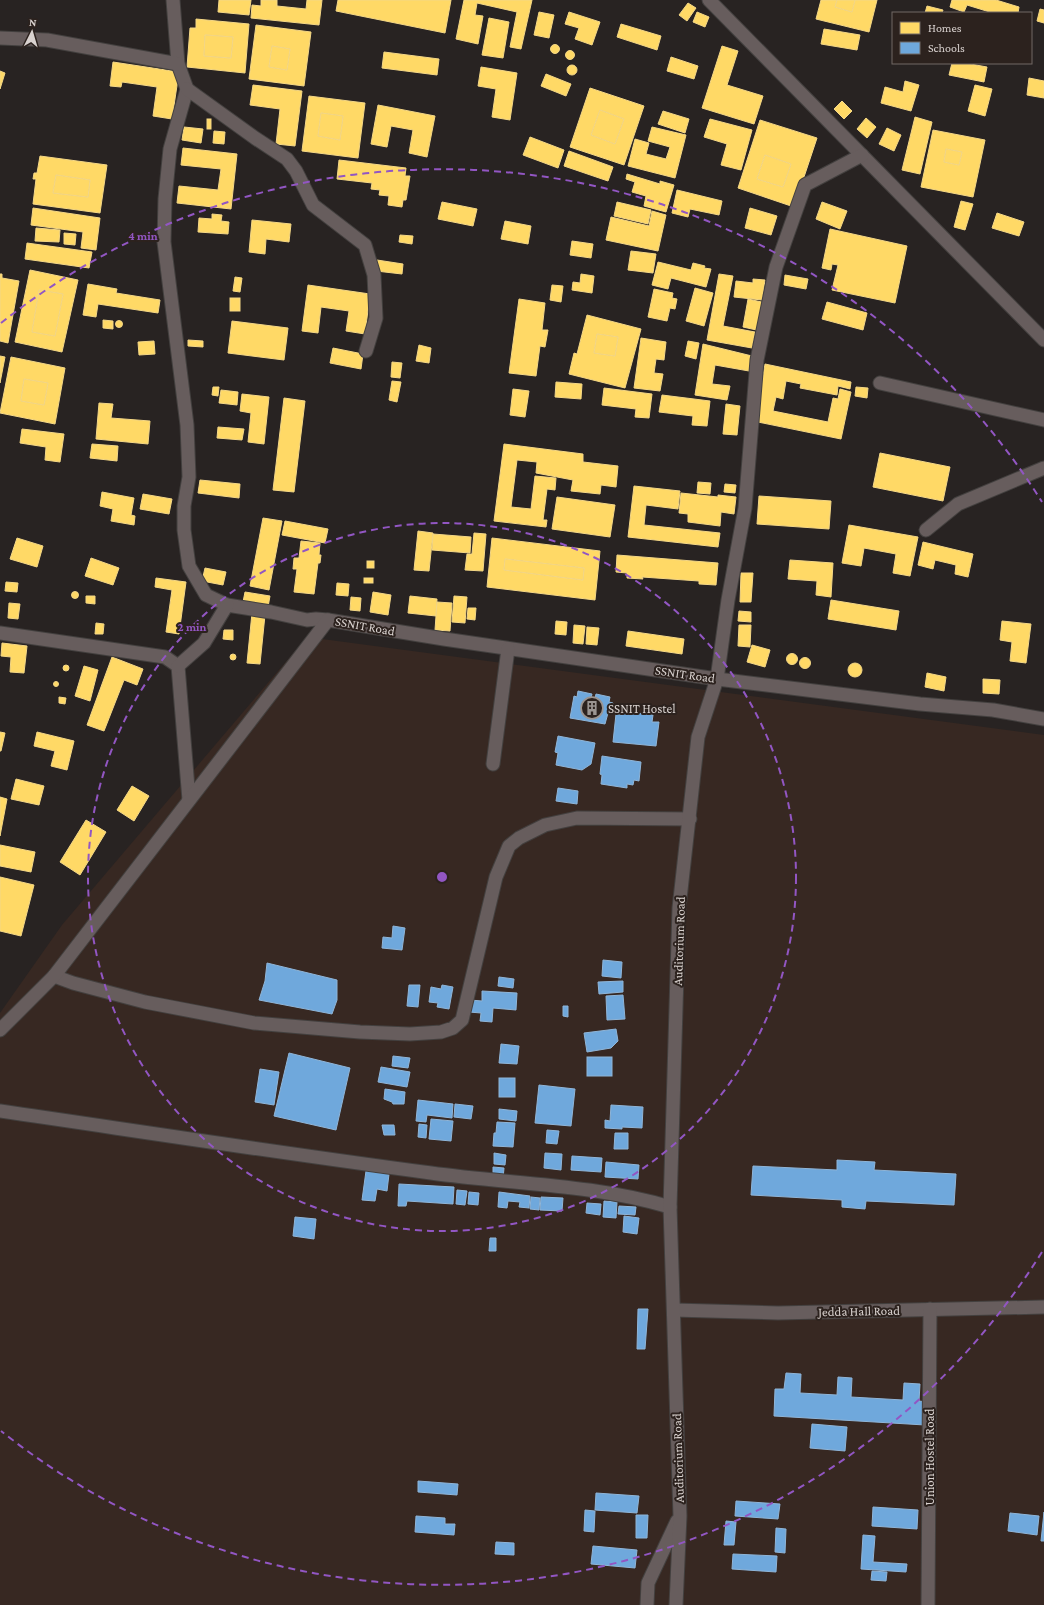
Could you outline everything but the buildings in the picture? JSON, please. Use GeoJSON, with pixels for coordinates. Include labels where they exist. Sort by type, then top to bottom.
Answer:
{"type":"FeatureCollection","features":[{"type":"Feature","properties":{"kind":"street"},"geometry":{"type":"LineString","coordinates":[[173,0],[178,64],[187,89],[287,159],[296,171],[313,205],[365,246],[374,275],[376,318],[366,351]]}},
{"type":"Feature","properties":{"kind":"street"},"geometry":{"type":"LineString","coordinates":[[709,0],[1044,340]]}},
{"type":"Feature","properties":{"kind":"street"},"geometry":{"type":"LineString","coordinates":[[0,38],[47,40],[178,64]]}},
{"type":"Feature","properties":{"kind":"street","name":"SSNIT Road"},"geometry":{"type":"LineString","coordinates":[[187,89],[170,149],[165,198],[164,235],[187,425],[189,477],[184,506],[184,530],[189,566],[206,595],[227,605],[271,612],[306,620],[328,620],[508,649],[717,679],[927,705],[993,710],[1044,719]]}},
{"type":"Feature","properties":{"kind":"street","name":"Auditorium Road"},"geometry":{"type":"LineString","coordinates":[[676,1605],[680,1516],[670,1207],[679,908],[698,737],[717,679],[728,600],[745,508],[757,360],[776,267],[805,185],[862,155]]}},
{"type":"Feature","properties":{"kind":"street"},"geometry":{"type":"LineString","coordinates":[[880,383],[1044,420]]}},
{"type":"Feature","properties":{"kind":"street"},"geometry":{"type":"LineString","coordinates":[[926,530],[958,504],[1044,468]]}},
{"type":"Feature","properties":{"kind":"street"},"geometry":{"type":"LineString","coordinates":[[178,666],[204,643],[227,605]]}},
{"type":"Feature","properties":{"kind":"street"},"geometry":{"type":"LineString","coordinates":[[0,1030],[54,976],[328,620]]}},
{"type":"Feature","properties":{"kind":"street"},"geometry":{"type":"LineString","coordinates":[[0,632],[165,657],[178,666]]}},
{"type":"Feature","properties":{"kind":"street"},"geometry":{"type":"LineString","coordinates":[[493,764],[508,649]]}},
{"type":"Feature","properties":{"kind":"street"},"geometry":{"type":"LineString","coordinates":[[178,666],[189,800]]}},
{"type":"Feature","properties":{"kind":"street"},"geometry":{"type":"LineString","coordinates":[[54,976],[73,983],[146,1002],[254,1024],[360,1032],[410,1034],[441,1032],[453,1028],[462,1020],[496,877],[509,846],[519,838],[545,825],[577,818],[690,819]]}},
{"type":"Feature","properties":{"kind":"street"},"geometry":{"type":"LineString","coordinates":[[0,1111],[395,1169],[624,1196],[670,1207]]}},
{"type":"Feature","properties":{"kind":"street","name":"Jedda Hall Road"},"geometry":{"type":"LineString","coordinates":[[674,1310],[778,1313],[1044,1307]]}},
{"type":"Feature","properties":{"kind":"street","name":"Union Hostel Road"},"geometry":{"type":"LineString","coordinates":[[928,1605],[930,1310]]}},
{"type":"Feature","properties":{"kind":"street"},"geometry":{"type":"LineString","coordinates":[[647,1605],[648,1583],[680,1516]]}},
{"type":"Feature","properties":{"kind":"shaded area"},"geometry":{"type":"Polygon","coordinates":[[[307,637],[1044,735],[1044,1605],[0,1605],[0,1013],[62,925],[307,637]]]}},
{"type":"Feature","properties":{"kind":"place","name":"SSNIT Hostel"},"geometry":{"type":"Point","coordinates":[592,708]}}]}
